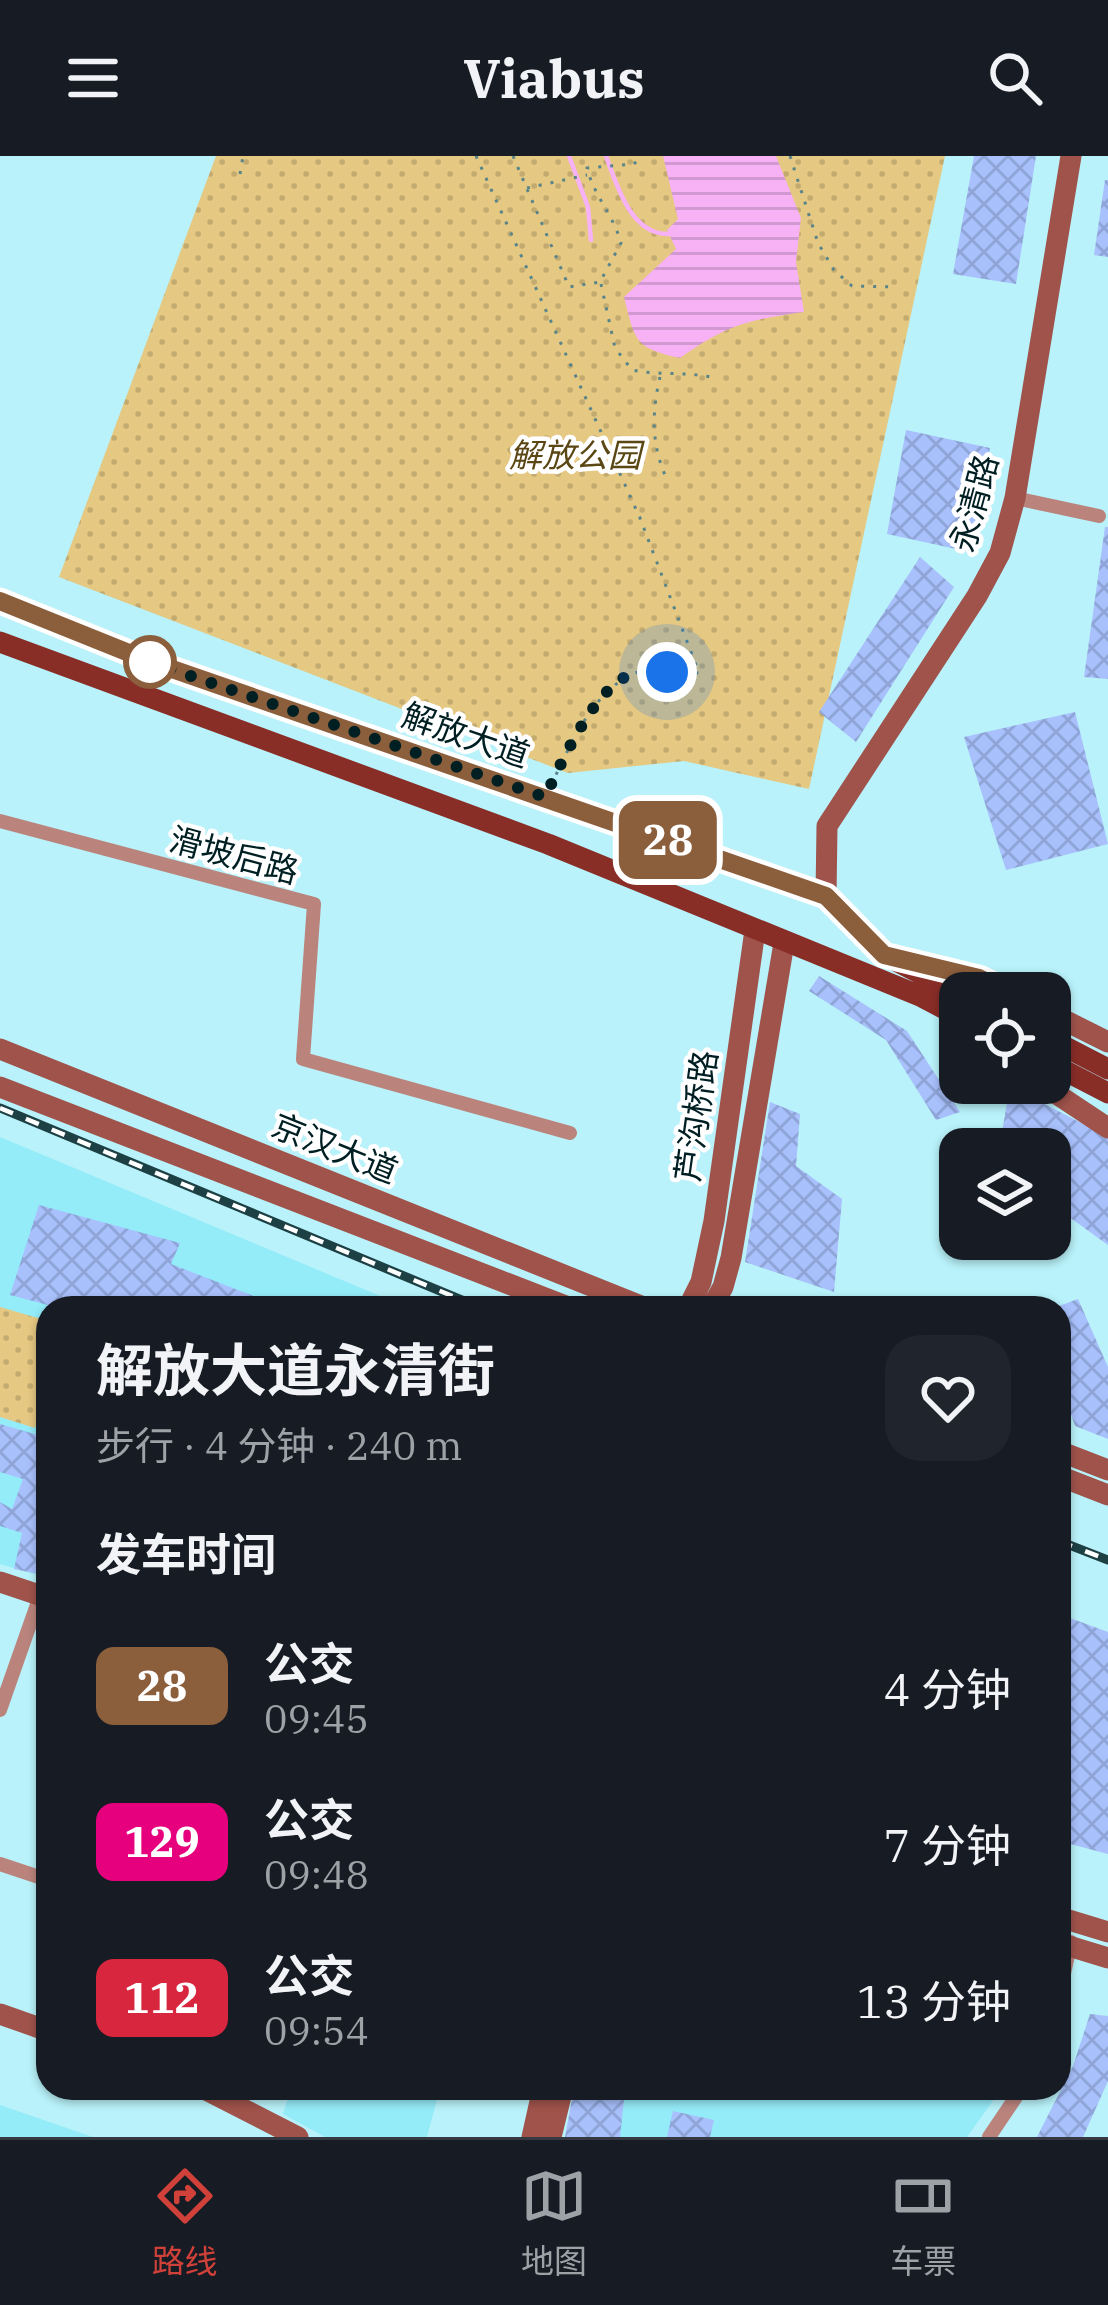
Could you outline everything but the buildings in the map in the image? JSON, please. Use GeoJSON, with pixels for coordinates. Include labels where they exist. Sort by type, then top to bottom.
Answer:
{"type":"FeatureCollection","features":[{"type":"Feature","properties":{"kind":"main road","name":"永清路"},"geometry":{"type":"LineString","coordinates":[[826,896],[827,826],[1000,553],[1015,498],[1071,156]]}},
{"type":"Feature","properties":{"kind":"main road","name":"解放大道"},"geometry":{"type":"LineString","coordinates":[[2,602],[149,661],[826,896],[884,955],[939,983]]}},
{"type":"Feature","properties":{"kind":"main road"},"geometry":{"type":"LineString","coordinates":[[0,642],[548,844],[939,1008]]}},
{"type":"Feature","properties":{"kind":"main road","name":"芦沟桥路"},"geometry":{"type":"LineString","coordinates":[[694,1296],[714,1221],[755,930]]}},
{"type":"Feature","properties":{"kind":"main road","name":"芦沟桥路"},"geometry":{"type":"LineString","coordinates":[[718,1296],[731,1258],[784,944]]}},
{"type":"Feature","properties":{"kind":"main road"},"geometry":{"type":"LineString","coordinates":[[884,955],[954,972]]}},
{"type":"Feature","properties":{"kind":"main road"},"geometry":{"type":"LineString","coordinates":[[1071,1024],[1108,1042]]}},
{"type":"Feature","properties":{"kind":"main road","name":"京汉大道"},"geometry":{"type":"LineString","coordinates":[[0,1049],[616,1296]]}},
{"type":"Feature","properties":{"kind":"main road"},"geometry":{"type":"LineString","coordinates":[[1071,1050],[1108,1069]]}},
{"type":"Feature","properties":{"kind":"main road"},"geometry":{"type":"LineString","coordinates":[[1071,1074],[1108,1093]]}},
{"type":"Feature","properties":{"kind":"main road","name":"京汉大道"},"geometry":{"type":"LineString","coordinates":[[0,1087],[540,1296]]}},
{"type":"Feature","properties":{"kind":"main road"},"geometry":{"type":"LineString","coordinates":[[1071,1104],[1108,1128]]}},
{"type":"Feature","properties":{"kind":"main road"},"geometry":{"type":"LineString","coordinates":[[1071,1456],[1108,1470]]}},
{"type":"Feature","properties":{"kind":"main road"},"geometry":{"type":"LineString","coordinates":[[1071,1481],[1108,1495]]}},
{"type":"Feature","properties":{"kind":"main road"},"geometry":{"type":"LineString","coordinates":[[0,1582],[36,1594]]}},
{"type":"Feature","properties":{"kind":"main road"},"geometry":{"type":"LineString","coordinates":[[1071,1921],[1108,1932]]}},
{"type":"Feature","properties":{"kind":"main road"},"geometry":{"type":"LineString","coordinates":[[1071,1946],[1108,1958]]}},
{"type":"Feature","properties":{"kind":"main road"},"geometry":{"type":"LineString","coordinates":[[0,2014],[36,2023]]}},
{"type":"Feature","properties":{"kind":"main road"},"geometry":{"type":"LineString","coordinates":[[228,2100],[298,2137]]}},
{"type":"Feature","properties":{"kind":"main road"},"geometry":{"type":"LineString","coordinates":[[532,2137],[540,2100]]}},
{"type":"Feature","properties":{"kind":"main road"},"geometry":{"type":"LineString","coordinates":[[551,2137],[560,2100]]}},
{"type":"Feature","properties":{"kind":"street"},"geometry":{"type":"LineString","coordinates":[[1015,498],[1099,516]]}},
{"type":"Feature","properties":{"kind":"street","name":"滑坡后路"},"geometry":{"type":"LineString","coordinates":[[0,821],[314,904],[302,1059],[570,1133]]}},
{"type":"Feature","properties":{"kind":"street"},"geometry":{"type":"LineString","coordinates":[[0,1710],[36,1618]]}},
{"type":"Feature","properties":{"kind":"street"},"geometry":{"type":"LineString","coordinates":[[0,1864],[36,1876]]}},
{"type":"Feature","properties":{"kind":"street"},"geometry":{"type":"LineString","coordinates":[[989,2137],[1014,2100]]}},
{"type":"Feature","properties":{"kind":"path"},"geometry":{"type":"LineString","coordinates":[[240,174],[243,156]]}},
{"type":"Feature","properties":{"kind":"path"},"geometry":{"type":"LineString","coordinates":[[476,156],[640,518],[699,673],[635,672],[605,694],[570,745],[545,797]]}},
{"type":"Feature","properties":{"kind":"path"},"geometry":{"type":"LineString","coordinates":[[522,156],[515,159],[569,287],[600,282]]}},
{"type":"Feature","properties":{"kind":"path"},"geometry":{"type":"LineString","coordinates":[[527,188],[634,164],[641,156]]}},
{"type":"Feature","properties":{"kind":"path"},"geometry":{"type":"LineString","coordinates":[[790,156],[818,242],[835,270],[852,286],[894,287]]}},
{"type":"Feature","properties":{"kind":"path"},"geometry":{"type":"LineString","coordinates":[[587,171],[621,243],[600,282],[615,348],[632,370],[714,378]]}},
{"type":"Feature","properties":{"kind":"path"},"geometry":{"type":"LineString","coordinates":[[660,376],[653,428],[664,475]]}},
{"type":"Feature","properties":{"kind":"shaded area"},"geometry":{"type":"Polygon","coordinates":[[[663,156],[776,156],[801,218],[796,262],[804,312],[738,326],[680,358],[639,340],[624,297],[676,249],[667,230],[678,219],[663,156]]]}},
{"type":"Feature","properties":{"kind":"shaded area"},"geometry":{"type":"Polygon","coordinates":[[[0,1137],[380,1296],[36,1296],[36,1574],[0,1564],[0,1137]]]}},
{"type":"Feature","properties":{"kind":"shaded area"},"geometry":{"type":"Polygon","coordinates":[[[287,2100],[437,2100],[427,2137],[325,2137],[283,2114],[287,2100]]]}},
{"type":"Feature","properties":{"kind":"shaded area"},"geometry":{"type":"Polygon","coordinates":[[[576,2100],[993,2100],[967,2137],[567,2137],[576,2100]]]}},
{"type":"Feature","properties":{"kind":"shaded area"},"geometry":{"type":"Polygon","coordinates":[[[0,2105],[93,2137],[0,2137],[0,2105]]]}},
{"type":"Feature","properties":{"kind":"green space","name":"解放公园"},"geometry":{"type":"Polygon","coordinates":[[[216,156],[945,156],[809,789],[684,761],[568,773],[59,577],[216,156]]]}},
{"type":"Feature","properties":{"kind":"green space"},"geometry":{"type":"Polygon","coordinates":[[[0,1307],[36,1318],[36,1424],[35,1428],[0,1417],[0,1307]]]}},
{"type":"Feature","properties":{"kind":"waterway"},"geometry":{"type":"LineString","coordinates":[[569,156],[588,207],[591,240]]}},
{"type":"Feature","properties":{"kind":"waterway"},"geometry":{"type":"LineString","coordinates":[[606,156],[635,218],[656,232],[669,234]]}},
{"type":"Feature","properties":{"kind":"railway"},"geometry":{"type":"LineString","coordinates":[[0,1108],[452,1296]]}},
{"type":"Feature","properties":{"kind":"railway"},"geometry":{"type":"LineString","coordinates":[[1071,1546],[1108,1560]]}},
{"type":"Feature","properties":{"kind":"bus line","name":"28"},"geometry":{"type":"LineString","coordinates":[[0,601],[149,661],[826,896],[884,955],[954,972]]}},
{"type":"Feature","properties":{"kind":"route"},"geometry":{"type":"LineString","coordinates":[[150,662],[545,797],[570,745],[605,694],[635,672],[667,672]]}}]}
